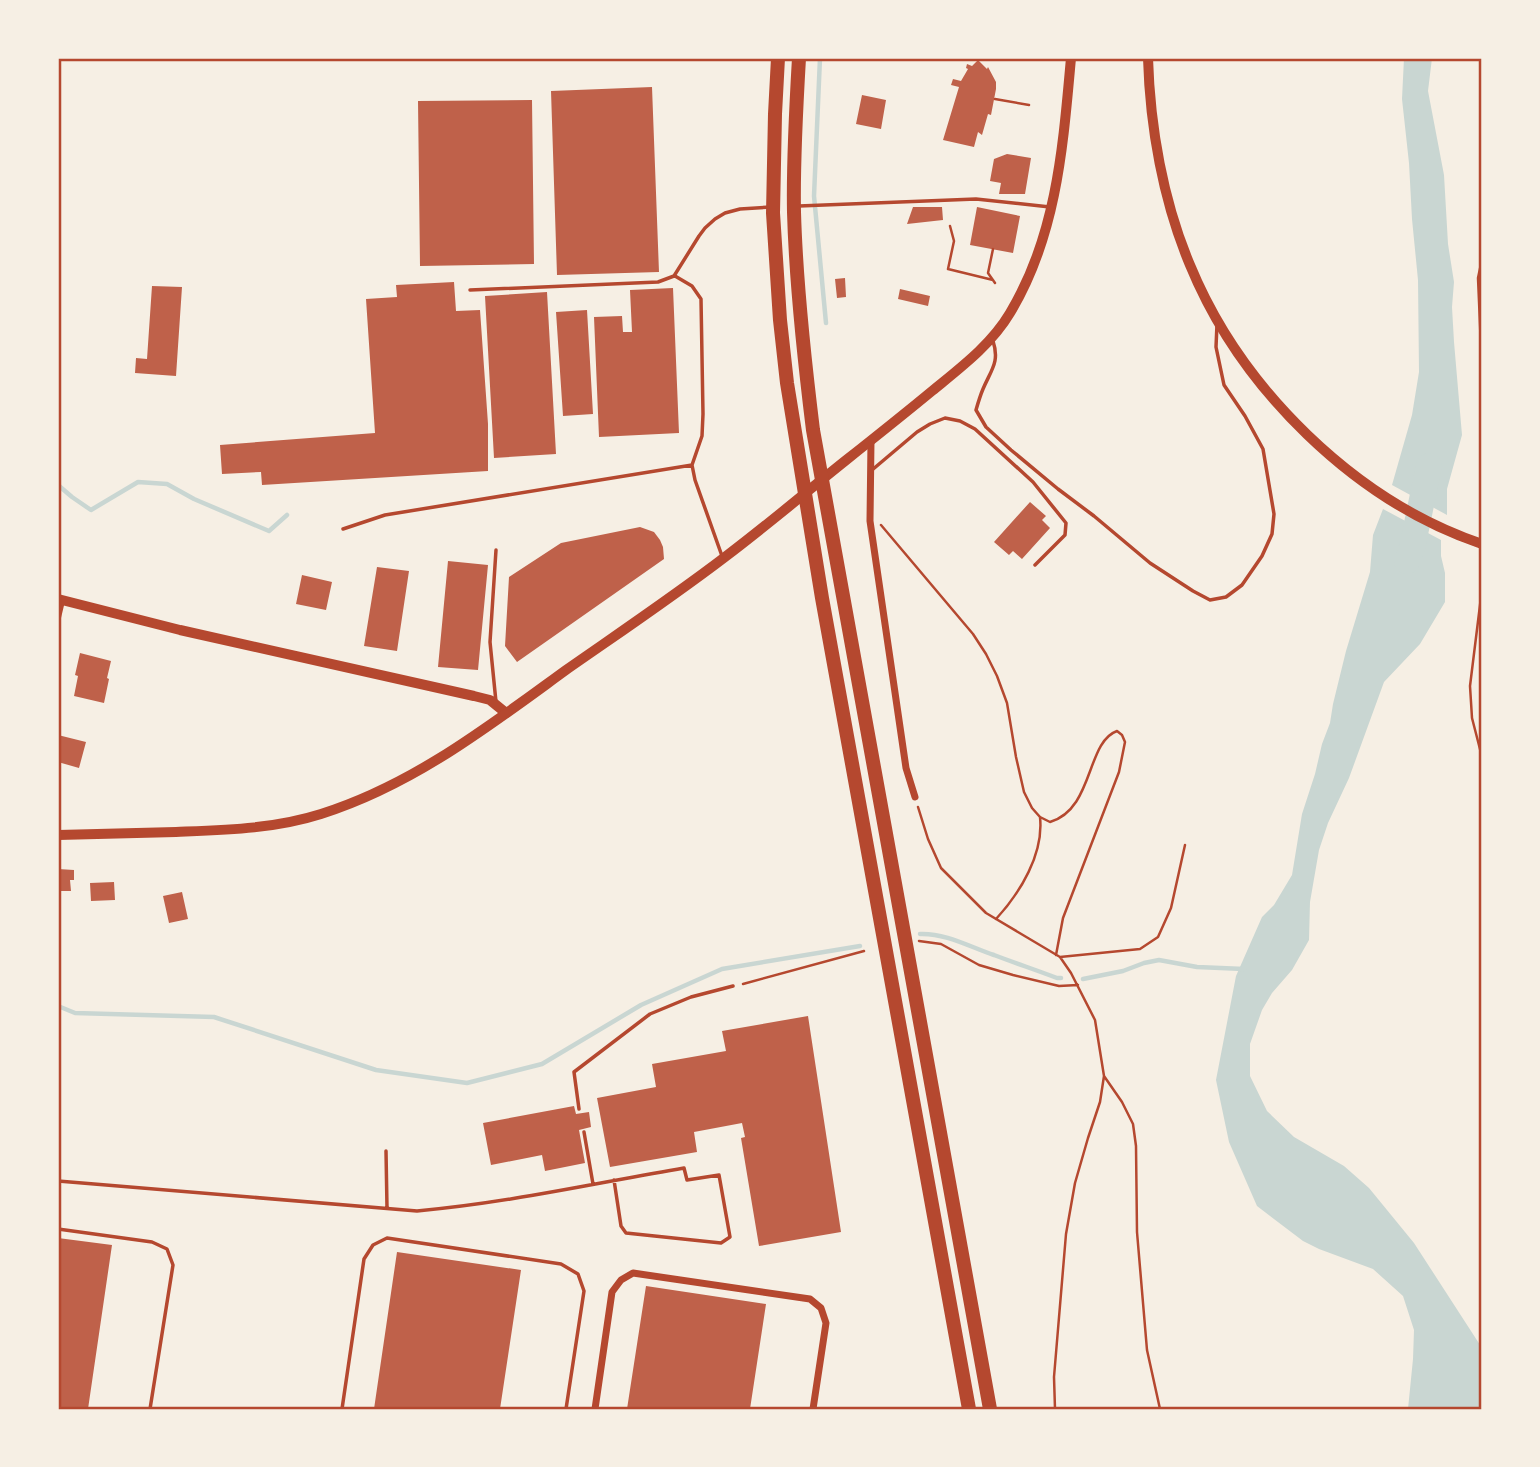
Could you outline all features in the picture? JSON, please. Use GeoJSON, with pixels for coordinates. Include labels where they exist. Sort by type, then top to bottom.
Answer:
{"type":"FeatureCollection","features":[{"type":"Feature","properties":{"kind":"highway"},"geometry":{"type":"LineString","coordinates":[[778,58],[774,128],[774,214],[777,287],[787,383],[819,584],[969,1409]]}},
{"type":"Feature","properties":{"kind":"highway"},"geometry":{"type":"LineString","coordinates":[[799,58],[794,213],[800,314],[813,429],[990,1409]]}},
{"type":"Feature","properties":{"kind":"main road"},"geometry":{"type":"LineString","coordinates":[[58,835],[262,827],[318,815],[358,801],[412,775],[506,713],[723,558],[974,356],[1007,318],[1028,281],[1052,207],[1062,149],[1072,58]]}},
{"type":"Feature","properties":{"kind":"street"},"geometry":{"type":"LineString","coordinates":[[1148,58],[1149,92],[1163,180],[1183,247],[1200,290],[1235,349],[1277,403],[1331,455],[1371,486],[1413,512],[1482,545]]}},
{"type":"Feature","properties":{"kind":"street"},"geometry":{"type":"LineString","coordinates":[[871,441],[870,516],[906,768],[915,797]]}},
{"type":"Feature","properties":{"kind":"street"},"geometry":{"type":"LineString","coordinates":[[61,599],[192,632],[453,690],[491,701],[506,713]]}},
{"type":"Feature","properties":{"kind":"street"},"geometry":{"type":"LineString","coordinates":[[595,1409],[612,1292],[621,1280],[633,1273],[810,1299],[821,1308],[826,1323],[813,1409]]}},
{"type":"Feature","properties":{"kind":"lane"},"geometry":{"type":"LineString","coordinates":[[791,207],[976,200],[1052,207]]}},
{"type":"Feature","properties":{"kind":"lane"},"geometry":{"type":"LineString","coordinates":[[470,290],[658,282],[674,276],[705,228],[715,219],[740,209],[778,207]]}},
{"type":"Feature","properties":{"kind":"lane"},"geometry":{"type":"LineString","coordinates":[[674,276],[692,286],[701,299],[702,436],[692,466],[723,558]]}},
{"type":"Feature","properties":{"kind":"lane"},"geometry":{"type":"LineString","coordinates":[[992,338],[996,350],[995,364],[976,410],[986,427],[1150,563],[1210,600],[1226,597],[1242,584],[1262,556],[1272,534],[1274,514],[1263,449],[1224,385],[1216,347],[1217,319]]}},
{"type":"Feature","properties":{"kind":"lane"},"geometry":{"type":"LineString","coordinates":[[870,471],[930,424],[945,418],[960,421],[975,429],[1033,482],[1066,523],[1065,535],[1035,565]]}},
{"type":"Feature","properties":{"kind":"lane"},"geometry":{"type":"LineString","coordinates":[[343,529],[385,515],[692,466]]}},
{"type":"Feature","properties":{"kind":"lane"},"geometry":{"type":"LineString","coordinates":[[496,550],[490,642],[496,704]]}},
{"type":"Feature","properties":{"kind":"lane"},"geometry":{"type":"LineString","coordinates":[[58,623],[61,599]]}},
{"type":"Feature","properties":{"kind":"lane"},"geometry":{"type":"LineString","coordinates":[[579,1109],[574,1072],[650,1014],[691,997],[733,986]]}},
{"type":"Feature","properties":{"kind":"lane"},"geometry":{"type":"LineString","coordinates":[[584,1132],[593,1184]]}},
{"type":"Feature","properties":{"kind":"lane"},"geometry":{"type":"LineString","coordinates":[[386,1151],[387,1208]]}},
{"type":"Feature","properties":{"kind":"lane"},"geometry":{"type":"LineString","coordinates":[[58,1181],[417,1211],[463,1207],[614,1180],[684,1168],[687,1180],[719,1175],[730,1237],[721,1243],[626,1233],[621,1226],[614,1180]]}},
{"type":"Feature","properties":{"kind":"lane"},"geometry":{"type":"LineString","coordinates":[[58,1229],[152,1241],[167,1249],[173,1265],[150,1409]]}},
{"type":"Feature","properties":{"kind":"lane"},"geometry":{"type":"LineString","coordinates":[[342,1409],[364,1259],[373,1245],[387,1238],[561,1264],[578,1274],[584,1291],[566,1409]]}},
{"type":"Feature","properties":{"kind":"path"},"geometry":{"type":"LineString","coordinates":[[995,99],[1028,105]]}},
{"type":"Feature","properties":{"kind":"path"},"geometry":{"type":"LineString","coordinates":[[950,226],[954,241],[948,269],[994,281],[988,273],[993,249]]}},
{"type":"Feature","properties":{"kind":"path"},"geometry":{"type":"LineString","coordinates":[[1482,259],[1478,278],[1482,371]]}},
{"type":"Feature","properties":{"kind":"path"},"geometry":{"type":"LineString","coordinates":[[870,516],[886,530],[973,634],[986,654],[1007,703],[1024,792],[1040,817],[1050,822],[1069,811],[1081,793],[1103,743],[1110,734],[1117,732],[1125,742],[1119,772],[1063,918],[1058,956]]}},
{"type":"Feature","properties":{"kind":"path"},"geometry":{"type":"LineString","coordinates":[[1482,589],[1470,687],[1472,718],[1482,757]]}},
{"type":"Feature","properties":{"kind":"path"},"geometry":{"type":"LineString","coordinates":[[915,797],[928,839],[941,868],[986,913],[1058,956],[1078,985],[1095,1020],[1104,1076],[1100,1102],[1075,1183],[1066,1234],[1054,1377],[1055,1409]]}},
{"type":"Feature","properties":{"kind":"path"},"geometry":{"type":"LineString","coordinates":[[996,919],[1015,896],[1027,873],[1042,831],[1040,817]]}},
{"type":"Feature","properties":{"kind":"path"},"geometry":{"type":"LineString","coordinates":[[1058,956],[1140,949],[1158,937],[1171,908],[1185,845]]}},
{"type":"Feature","properties":{"kind":"path"},"geometry":{"type":"LineString","coordinates":[[919,941],[941,944],[979,965],[1013,975],[1059,986],[1078,985]]}},
{"type":"Feature","properties":{"kind":"path"},"geometry":{"type":"LineString","coordinates":[[733,986],[864,951]]}},
{"type":"Feature","properties":{"kind":"path"},"geometry":{"type":"LineString","coordinates":[[1104,1076],[1133,1124],[1136,1146],[1137,1232],[1147,1350],[1160,1409]]}},
{"type":"Feature","properties":{"kind":"shaded area"},"geometry":{"type":"Polygon","coordinates":[[[1404,58],[1432,58],[1428,91],[1444,175],[1448,244],[1454,282],[1452,307],[1462,435],[1447,489],[1447,515],[1392,485],[1412,415],[1419,372],[1418,280],[1402,99],[1404,58]]]}},
{"type":"Feature","properties":{"kind":"shaded area"},"geometry":{"type":"Polygon","coordinates":[[[1383,509],[1441,540],[1445,602],[1420,644],[1384,682],[1319,850],[1310,902],[1309,940],[1292,970],[1272,993],[1262,1010],[1250,1044],[1250,1076],[1267,1111],[1294,1137],[1344,1166],[1369,1188],[1414,1243],[1482,1348],[1482,1409],[1408,1409],[1414,1330],[1403,1296],[1373,1269],[1303,1241],[1257,1206],[1229,1142],[1216,1080],[1236,976],[1262,917],[1274,905],[1292,875],[1302,814],[1330,723],[1346,651],[1370,572],[1373,535],[1383,509]]]}},
{"type":"Feature","properties":{"kind":"building"},"geometry":{"type":"Polygon","coordinates":[[[978,60],[987,69],[988,67],[996,82],[991,115],[988,114],[982,135],[978,132],[974,147],[943,140],[959,87],[951,85],[953,79],[961,81],[968,69],[967,64],[972,66],[978,60]]]}},
{"type":"Feature","properties":{"kind":"building"},"geometry":{"type":"Polygon","coordinates":[[[652,87],[659,272],[557,275],[551,91],[652,87]]]}},
{"type":"Feature","properties":{"kind":"building"},"geometry":{"type":"Polygon","coordinates":[[[862,95],[886,100],[881,129],[856,124],[862,95]]]}},
{"type":"Feature","properties":{"kind":"building"},"geometry":{"type":"Polygon","coordinates":[[[532,100],[534,264],[420,266],[418,101],[532,100]]]}},
{"type":"Feature","properties":{"kind":"building"},"geometry":{"type":"Polygon","coordinates":[[[1007,154],[1031,158],[1025,194],[999,194],[1001,183],[990,181],[994,159],[1007,154]]]}},
{"type":"Feature","properties":{"kind":"building"},"geometry":{"type":"Polygon","coordinates":[[[913,207],[942,207],[943,220],[907,224],[913,207]]]}},
{"type":"Feature","properties":{"kind":"building"},"geometry":{"type":"Polygon","coordinates":[[[977,207],[1020,216],[1013,253],[970,245],[977,207]]]}},
{"type":"Feature","properties":{"kind":"building"},"geometry":{"type":"Polygon","coordinates":[[[845,278],[846,297],[837,298],[835,279],[845,278]]]}},
{"type":"Feature","properties":{"kind":"building"},"geometry":{"type":"Polygon","coordinates":[[[454,282],[456,311],[480,310],[488,424],[488,471],[262,485],[261,472],[222,474],[220,445],[375,433],[366,299],[397,297],[396,285],[454,282]]]}},
{"type":"Feature","properties":{"kind":"building"},"geometry":{"type":"Polygon","coordinates":[[[152,286],[182,287],[176,376],[135,373],[136,358],[147,359],[152,286]]]}},
{"type":"Feature","properties":{"kind":"building"},"geometry":{"type":"Polygon","coordinates":[[[673,288],[679,433],[599,437],[594,317],[622,316],[623,332],[632,332],[630,290],[673,288]]]}},
{"type":"Feature","properties":{"kind":"building"},"geometry":{"type":"Polygon","coordinates":[[[900,289],[930,296],[928,306],[898,299],[900,289]]]}},
{"type":"Feature","properties":{"kind":"building"},"geometry":{"type":"Polygon","coordinates":[[[547,292],[556,454],[494,458],[485,296],[547,292]]]}},
{"type":"Feature","properties":{"kind":"building"},"geometry":{"type":"Polygon","coordinates":[[[587,310],[593,414],[563,416],[556,312],[587,310]]]}},
{"type":"Feature","properties":{"kind":"building"},"geometry":{"type":"Polygon","coordinates":[[[1030,502],[1046,516],[1042,520],[1050,528],[1022,559],[1013,551],[1009,555],[994,542],[1030,502]]]}},
{"type":"Feature","properties":{"kind":"building"},"geometry":{"type":"Polygon","coordinates":[[[640,527],[654,532],[660,540],[664,559],[517,662],[505,646],[509,577],[561,543],[640,527]]]}},
{"type":"Feature","properties":{"kind":"building"},"geometry":{"type":"Polygon","coordinates":[[[448,561],[488,565],[478,670],[438,667],[448,561]]]}},
{"type":"Feature","properties":{"kind":"building"},"geometry":{"type":"Polygon","coordinates":[[[377,567],[409,571],[397,651],[364,646],[377,567]]]}},
{"type":"Feature","properties":{"kind":"building"},"geometry":{"type":"Polygon","coordinates":[[[302,575],[332,582],[326,610],[296,604],[302,575]]]}},
{"type":"Feature","properties":{"kind":"building"},"geometry":{"type":"Polygon","coordinates":[[[80,653],[111,661],[104,703],[74,696],[80,653]]]}},
{"type":"Feature","properties":{"kind":"building"},"geometry":{"type":"Polygon","coordinates":[[[58,735],[86,742],[79,768],[58,762],[58,735]]]}},
{"type":"Feature","properties":{"kind":"building"},"geometry":{"type":"Polygon","coordinates":[[[58,869],[74,870],[74,880],[70,880],[71,891],[58,891],[58,869]]]}},
{"type":"Feature","properties":{"kind":"building"},"geometry":{"type":"Polygon","coordinates":[[[114,882],[115,900],[91,901],[90,883],[114,882]]]}},
{"type":"Feature","properties":{"kind":"building"},"geometry":{"type":"Polygon","coordinates":[[[182,892],[188,919],[169,923],[163,896],[182,892]]]}},
{"type":"Feature","properties":{"kind":"building"},"geometry":{"type":"Polygon","coordinates":[[[808,1016],[841,1232],[759,1246],[741,1138],[745,1137],[742,1123],[694,1132],[697,1152],[610,1167],[597,1098],[656,1087],[652,1064],[726,1051],[722,1031],[808,1016]]]}},
{"type":"Feature","properties":{"kind":"building"},"geometry":{"type":"Polygon","coordinates":[[[574,1106],[576,1114],[589,1112],[591,1127],[579,1130],[585,1163],[545,1171],[542,1155],[491,1165],[483,1123],[574,1106]]]}},
{"type":"Feature","properties":{"kind":"building"},"geometry":{"type":"Polygon","coordinates":[[[58,1238],[112,1245],[88,1409],[58,1409],[58,1238]]]}},
{"type":"Feature","properties":{"kind":"building"},"geometry":{"type":"Polygon","coordinates":[[[397,1252],[521,1270],[500,1409],[374,1409],[397,1252]]]}},
{"type":"Feature","properties":{"kind":"building"},"geometry":{"type":"Polygon","coordinates":[[[646,1286],[766,1304],[750,1409],[627,1409],[646,1286]]]}},
{"type":"Feature","properties":{"kind":"waterway"},"geometry":{"type":"LineString","coordinates":[[820,58],[814,196],[826,323]]}},
{"type":"Feature","properties":{"kind":"waterway"},"geometry":{"type":"LineString","coordinates":[[1407,561],[1429,466]]}},
{"type":"Feature","properties":{"kind":"waterway"},"geometry":{"type":"LineString","coordinates":[[58,485],[91,510],[138,482],[167,484],[194,499],[269,531],[287,515]]}},
{"type":"Feature","properties":{"kind":"waterway"},"geometry":{"type":"LineString","coordinates":[[920,934],[949,938],[1061,978]]}},
{"type":"Feature","properties":{"kind":"waterway"},"geometry":{"type":"LineString","coordinates":[[58,1006],[75,1013],[214,1017],[376,1070],[467,1083],[542,1064],[641,1005],[722,969],[860,946]]}},
{"type":"Feature","properties":{"kind":"waterway"},"geometry":{"type":"LineString","coordinates":[[1083,979],[1159,960],[1197,967],[1244,969]]}}]}
